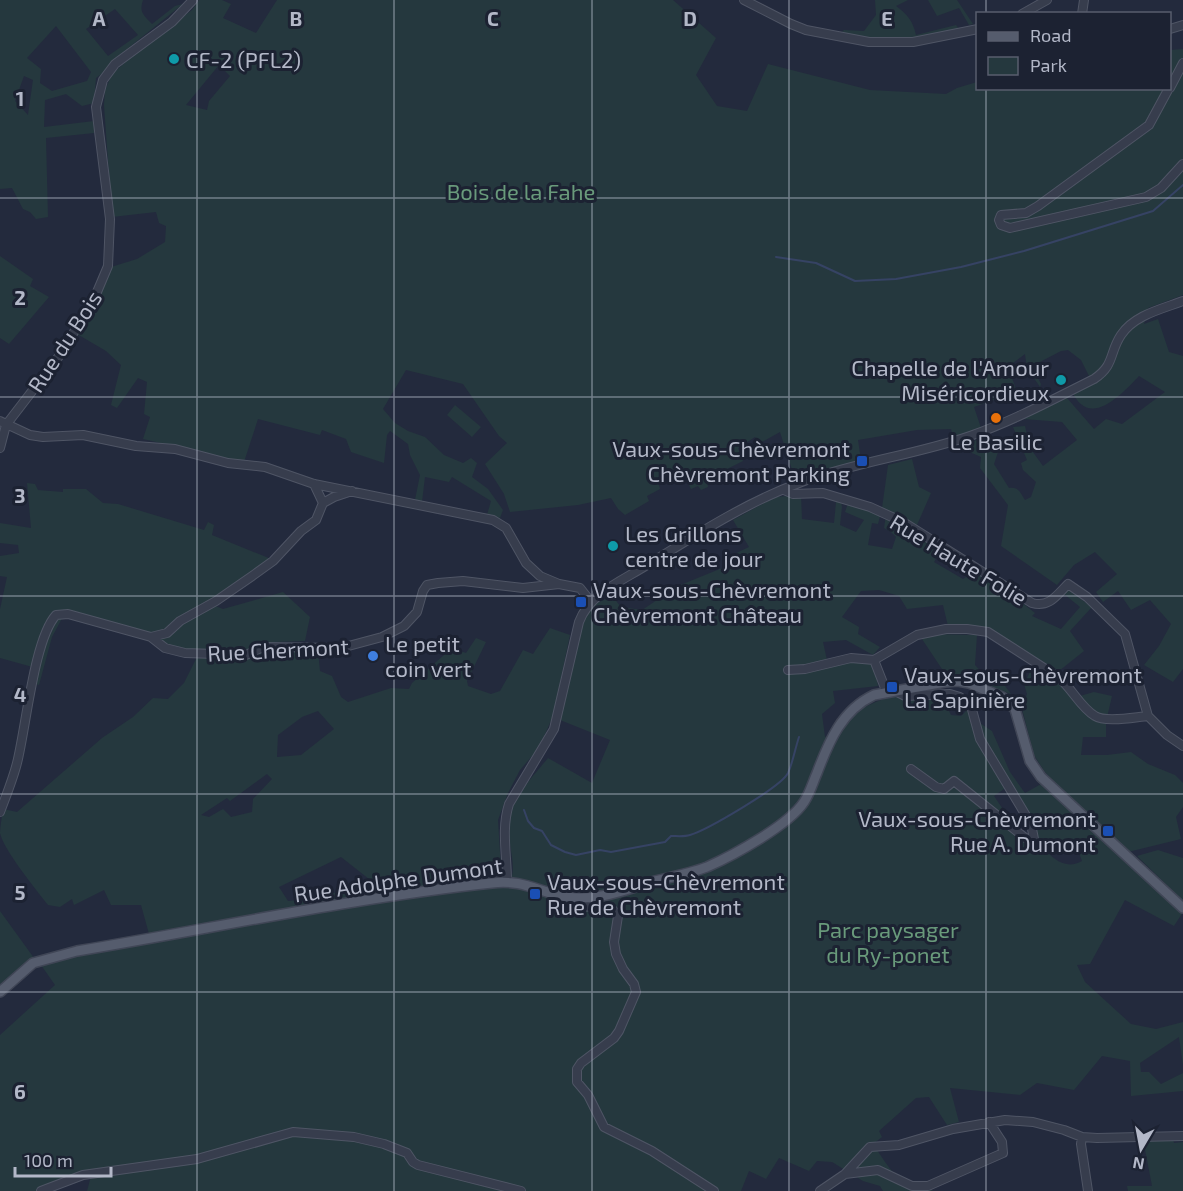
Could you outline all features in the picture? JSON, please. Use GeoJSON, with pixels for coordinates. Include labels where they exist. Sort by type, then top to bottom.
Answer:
{"type":"FeatureCollection","features":[{"type":"Feature","properties":{"kind":"main road","name":"Rue Adolphe Dumont"},"geometry":{"type":"LineString","coordinates":[[0,992],[33,963],[77,951],[400,893],[507,881],[530,885],[567,897],[599,896],[692,872],[723,859],[767,834],[795,813],[804,803],[830,738],[844,718],[864,700],[891,692],[958,681],[969,683],[1011,703],[1018,715],[1030,761],[1041,777],[1183,908]]}},
{"type":"Feature","properties":{"kind":"street","name":"Rue du Bois"},"geometry":{"type":"LineString","coordinates":[[3,423],[63,351],[97,292],[108,266],[110,219],[96,107],[103,80],[111,68],[172,22],[193,0]]}},
{"type":"Feature","properties":{"kind":"street"},"geometry":{"type":"LineString","coordinates":[[744,0],[799,27],[869,42],[913,42],[976,29]]}},
{"type":"Feature","properties":{"kind":"street"},"geometry":{"type":"LineString","coordinates":[[1026,12],[1047,0]]}},
{"type":"Feature","properties":{"kind":"street"},"geometry":{"type":"LineString","coordinates":[[1171,84],[1183,63]]}},
{"type":"Feature","properties":{"kind":"street"},"geometry":{"type":"LineString","coordinates":[[1168,90],[1149,125],[1038,206],[1026,213],[1001,215],[999,220],[1002,225],[1010,228],[1146,197],[1161,188],[1183,164]]}},
{"type":"Feature","properties":{"kind":"street"},"geometry":{"type":"LineString","coordinates":[[507,881],[505,816],[509,804],[554,729],[579,622],[591,602],[608,588],[693,537],[783,490],[840,470],[954,441],[1015,418],[1095,379],[1109,366],[1121,335],[1129,325],[1139,318],[1183,301]]}},
{"type":"Feature","properties":{"kind":"street"},"geometry":{"type":"LineString","coordinates":[[0,448],[3,423],[36,436],[83,435],[136,446],[175,449],[228,463],[265,467],[314,484],[493,520],[506,528],[526,563],[540,576],[559,584],[580,588],[591,602]]}},
{"type":"Feature","properties":{"kind":"street"},"geometry":{"type":"LineString","coordinates":[[314,484],[323,503]]}},
{"type":"Feature","properties":{"kind":"street","name":"Rue Haute Folie"},"geometry":{"type":"LineString","coordinates":[[783,490],[793,494],[823,493],[870,507],[903,522],[1032,603],[1041,606],[1048,604],[1068,584],[1087,597],[1125,634],[1148,716]]}},
{"type":"Feature","properties":{"kind":"street"},"geometry":{"type":"LineString","coordinates":[[0,811],[17,763],[38,661],[49,623],[56,615],[68,614],[152,637],[167,633],[180,621],[216,601],[273,561],[301,531],[316,520],[323,503],[354,491]]}},
{"type":"Feature","properties":{"kind":"street","name":"Rue Chermont"},"geometry":{"type":"LineString","coordinates":[[152,637],[165,648],[185,653],[246,655],[263,647],[341,648],[382,638],[404,626],[417,612],[427,585],[463,581],[523,588],[559,584]]}},
{"type":"Feature","properties":{"kind":"street"},"geometry":{"type":"LineString","coordinates":[[788,670],[805,669],[851,658],[874,660],[917,635],[930,632],[968,629],[988,632],[1069,685],[1096,717],[1106,719],[1148,716],[1167,735],[1183,746]]}},
{"type":"Feature","properties":{"kind":"street"},"geometry":{"type":"LineString","coordinates":[[874,660],[891,692]]}},
{"type":"Feature","properties":{"kind":"street","name":"Rue Adolphe Dumont"},"geometry":{"type":"LineString","coordinates":[[891,692],[905,696],[950,694],[971,706],[980,739],[1031,824],[1034,839],[1031,841],[1024,837],[954,781],[944,789],[936,787],[911,769]]}},
{"type":"Feature","properties":{"kind":"street"},"geometry":{"type":"LineString","coordinates":[[567,897],[576,905],[613,910],[617,913],[614,942],[616,954],[622,969],[634,984],[636,992],[619,1032],[615,1038],[581,1063],[577,1082],[588,1095],[604,1127],[652,1151],[714,1191]]}},
{"type":"Feature","properties":{"kind":"street"},"geometry":{"type":"LineString","coordinates":[[820,1191],[845,1174],[870,1147],[899,1145],[953,1129],[989,1122],[1016,1120],[1033,1122],[1082,1137],[1183,1136]]}},
{"type":"Feature","properties":{"kind":"street"},"geometry":{"type":"LineString","coordinates":[[845,1174],[878,1170],[912,1186],[928,1186],[1003,1153],[1002,1142],[989,1122]]}},
{"type":"Feature","properties":{"kind":"street"},"geometry":{"type":"LineString","coordinates":[[41,1191],[83,1175],[197,1159],[294,1132],[354,1137],[384,1144],[407,1153],[418,1165],[521,1191]]}},
{"type":"Feature","properties":{"kind":"street"},"geometry":{"type":"LineString","coordinates":[[1082,1137],[1088,1191]]}},
{"type":"Feature","properties":{"kind":"green space"},"geometry":{"type":"Polygon","coordinates":[[[0,0],[143,0],[141,8],[152,24],[175,6],[183,4],[111,62],[108,69],[96,78],[94,103],[82,106],[66,94],[45,100],[44,127],[94,121],[94,133],[46,138],[48,217],[36,219],[30,212],[23,209],[12,188],[0,189],[0,0]],[[115,9],[86,29],[108,56],[138,35],[115,9]],[[56,26],[27,58],[41,69],[40,83],[52,91],[87,81],[91,72],[56,26]],[[24,76],[15,101],[28,115],[33,80],[24,76]]]}},
{"type":"Feature","properties":{"kind":"green space","name":"Bois de la Fahe"},"geometry":{"type":"Polygon","coordinates":[[[199,0],[222,0],[231,4],[223,18],[256,33],[277,0],[673,0],[716,38],[696,75],[717,106],[747,111],[768,64],[870,90],[946,94],[976,82],[976,90],[1171,90],[1171,50],[1183,49],[1183,295],[1148,308],[1144,324],[1158,319],[1169,352],[1183,356],[1183,669],[1173,682],[1144,665],[1159,646],[1171,624],[1150,600],[1131,610],[1118,591],[1103,602],[1096,592],[1117,574],[1095,552],[1074,565],[1057,585],[1001,546],[1008,505],[980,468],[981,457],[958,447],[987,436],[998,452],[994,464],[1009,488],[1017,489],[1025,500],[1031,497],[1036,482],[1023,470],[1021,463],[1027,460],[1013,427],[1025,426],[1030,448],[1043,466],[1077,440],[1062,422],[1023,419],[1067,398],[1094,429],[1106,419],[1122,424],[1165,392],[1139,376],[1114,400],[1095,408],[1086,407],[1078,401],[1071,389],[1090,378],[1081,360],[1068,350],[1061,351],[1036,364],[1035,372],[1041,384],[1040,387],[1027,368],[1025,354],[1013,363],[1012,378],[1017,392],[974,407],[981,428],[953,438],[951,429],[917,430],[858,440],[861,460],[795,479],[780,432],[760,443],[755,437],[738,448],[743,461],[707,479],[708,487],[701,490],[698,486],[691,489],[682,471],[658,482],[660,489],[647,496],[649,501],[625,515],[611,498],[578,505],[510,512],[504,494],[485,464],[507,443],[499,436],[463,384],[406,370],[383,409],[395,423],[425,437],[444,455],[463,463],[471,458],[477,463],[472,477],[488,489],[503,510],[500,518],[487,515],[491,501],[452,477],[449,482],[425,477],[422,502],[415,500],[420,475],[410,455],[408,444],[390,431],[387,435],[384,463],[351,452],[346,439],[322,430],[320,435],[258,419],[244,462],[143,439],[150,417],[144,414],[147,382],[138,378],[117,408],[111,405],[121,365],[106,351],[77,334],[111,267],[137,259],[165,242],[166,226],[159,223],[156,212],[112,217],[104,105],[105,90],[112,74],[145,45],[192,10],[199,0]],[[219,65],[186,105],[207,110],[209,101],[230,76],[219,65]]]}},
{"type":"Feature","properties":{"kind":"green space"},"geometry":{"type":"Polygon","coordinates":[[[875,0],[908,0],[896,6],[909,18],[916,35],[956,25],[959,29],[907,41],[840,34],[844,30],[864,31],[876,15],[875,0]]]}},
{"type":"Feature","properties":{"kind":"green space"},"geometry":{"type":"Polygon","coordinates":[[[928,0],[957,0],[973,24],[969,25],[959,8],[937,16],[928,0]]]}},
{"type":"Feature","properties":{"kind":"green space"},"geometry":{"type":"Polygon","coordinates":[[[0,256],[33,279],[30,286],[49,297],[9,344],[0,338],[0,256]]]}},
{"type":"Feature","properties":{"kind":"green space"},"geometry":{"type":"Polygon","coordinates":[[[455,405],[481,427],[472,437],[447,415],[455,405]]]}},
{"type":"Feature","properties":{"kind":"green space"},"geometry":{"type":"Polygon","coordinates":[[[912,459],[919,487],[931,493],[917,525],[882,508],[888,465],[912,459]]]}},
{"type":"Feature","properties":{"kind":"green space"},"geometry":{"type":"Polygon","coordinates":[[[27,483],[35,484],[38,490],[63,492],[63,489],[86,489],[103,503],[118,504],[204,530],[208,522],[214,525],[212,535],[271,559],[171,629],[156,634],[66,611],[52,637],[39,685],[33,683],[36,668],[0,658],[0,609],[7,577],[0,576],[0,556],[19,553],[18,545],[0,543],[0,523],[31,528],[27,483]]]}},
{"type":"Feature","properties":{"kind":"green space","name":"Parc paysager du Ry-ponet"},"geometry":{"type":"Polygon","coordinates":[[[801,495],[802,519],[834,523],[836,502],[841,502],[840,525],[856,532],[864,520],[845,512],[849,500],[881,512],[878,524],[872,523],[868,545],[892,549],[896,537],[884,528],[886,515],[942,548],[934,562],[963,579],[969,575],[969,568],[1001,586],[1035,613],[1032,616],[1061,629],[1080,607],[1064,594],[1068,590],[1092,607],[1070,631],[1084,651],[1059,671],[990,630],[948,626],[943,605],[907,609],[899,596],[879,590],[861,591],[842,617],[859,627],[858,634],[880,647],[873,655],[846,640],[823,642],[827,660],[874,662],[878,686],[833,691],[835,703],[822,714],[825,737],[839,730],[857,711],[866,706],[895,696],[934,687],[941,698],[953,699],[949,711],[951,715],[961,716],[967,710],[969,716],[992,731],[1010,772],[1025,793],[1043,783],[1183,912],[1174,926],[1125,900],[1090,964],[1077,965],[1085,982],[1131,1024],[1156,1029],[1183,1022],[1183,1065],[1179,1037],[1140,1063],[1141,1072],[1149,1072],[1161,1084],[1183,1073],[1183,1091],[1131,1096],[1130,1061],[1102,1056],[1074,1090],[1037,1083],[1020,1095],[950,1088],[959,1122],[947,1125],[929,1097],[916,1098],[879,1131],[882,1137],[873,1144],[895,1175],[909,1184],[933,1191],[883,1191],[880,1186],[863,1181],[832,1162],[817,1161],[809,1171],[779,1158],[766,1179],[749,1171],[741,1191],[87,1191],[91,1176],[41,1191],[0,1191],[0,1035],[55,985],[41,965],[33,963],[252,923],[510,883],[513,868],[509,822],[518,796],[548,758],[592,783],[610,740],[560,720],[583,621],[593,605],[612,596],[621,607],[642,610],[678,586],[732,564],[730,556],[749,547],[733,520],[775,497],[801,495]],[[1004,775],[1004,789],[994,796],[1015,827],[1031,843],[1033,849],[1036,849],[1037,835],[1004,775]],[[1063,844],[1043,847],[1051,856],[1066,864],[1076,864],[1082,861],[1079,853],[1063,844]]]}},
{"type":"Feature","properties":{"kind":"green space"},"geometry":{"type":"Polygon","coordinates":[[[283,592],[310,617],[305,641],[275,642],[254,648],[256,653],[277,648],[318,651],[320,671],[332,676],[341,697],[348,702],[391,688],[409,689],[412,683],[452,648],[466,653],[476,638],[486,642],[467,681],[468,686],[491,694],[500,691],[523,650],[533,654],[550,628],[570,635],[553,716],[539,748],[520,770],[498,820],[501,868],[496,875],[312,906],[314,898],[374,883],[341,857],[279,887],[288,901],[308,899],[308,906],[149,934],[141,905],[111,905],[104,890],[74,905],[72,899],[60,907],[48,905],[21,870],[2,840],[0,833],[3,809],[17,812],[102,738],[133,717],[153,698],[168,699],[184,683],[198,655],[164,645],[159,639],[213,605],[223,609],[283,592]],[[318,711],[302,717],[278,735],[277,757],[301,755],[334,729],[318,711]],[[267,774],[230,801],[227,798],[201,815],[209,817],[223,809],[231,817],[252,812],[253,799],[272,779],[267,774]]]}},
{"type":"Feature","properties":{"kind":"green space"},"geometry":{"type":"Polygon","coordinates":[[[931,634],[977,635],[975,665],[987,678],[1005,686],[1011,694],[960,676],[948,678],[920,636],[931,634]]]}},
{"type":"Feature","properties":{"kind":"green space"},"geometry":{"type":"Polygon","coordinates":[[[1033,666],[1063,684],[1073,698],[1094,692],[1112,696],[1106,722],[1106,737],[1083,737],[1081,755],[1131,752],[1148,764],[1175,775],[1183,783],[1183,807],[1176,817],[1181,839],[1128,852],[1071,800],[1044,771],[1034,755],[1022,709],[1027,694],[1024,684],[1033,666]]]}},
{"type":"Feature","properties":{"kind":"green space"},"geometry":{"type":"Polygon","coordinates":[[[1158,850],[1183,858],[1183,901],[1137,856],[1158,850]]]}},
{"type":"Feature","properties":{"kind":"green space"},"geometry":{"type":"Polygon","coordinates":[[[0,911],[34,958],[0,984],[0,911]]]}},
{"type":"Feature","properties":{"kind":"green space"},"geometry":{"type":"Polygon","coordinates":[[[1172,1137],[1174,1143],[1183,1142],[1183,1191],[1128,1191],[1127,1186],[1152,1186],[1143,1139],[1172,1137]]]}},
{"type":"Feature","properties":{"kind":"waterway"},"geometry":{"type":"LineString","coordinates":[[776,257],[816,263],[855,281],[896,279],[961,267],[1024,251],[1153,211],[1183,185]]}},
{"type":"Feature","properties":{"kind":"waterway"},"geometry":{"type":"LineString","coordinates":[[524,810],[528,821],[534,828],[542,831],[551,845],[576,855],[600,850],[611,852],[665,842],[671,836],[688,836],[712,825],[772,788],[788,773],[799,737]]}},
{"type":"Feature","properties":{"kind":"place","name":"CF-2 (PFL2)"},"geometry":{"type":"Point","coordinates":[174,59]}},
{"type":"Feature","properties":{"kind":"place","name":"Chapelle de l'Amour Miséricordieux"},"geometry":{"type":"Point","coordinates":[1061,380]}},
{"type":"Feature","properties":{"kind":"place","name":"Le Basilic"},"geometry":{"type":"Point","coordinates":[996,418]}},
{"type":"Feature","properties":{"kind":"place","name":"Vaux-sous-Chèvremont Chèvremont Parking"},"geometry":{"type":"Point","coordinates":[862,461]}},
{"type":"Feature","properties":{"kind":"place","name":"Les Grillons centre de jour"},"geometry":{"type":"Point","coordinates":[613,546]}},
{"type":"Feature","properties":{"kind":"place","name":"Vaux-sous-Chèvremont Chèvremont Château"},"geometry":{"type":"Point","coordinates":[581,602]}},
{"type":"Feature","properties":{"kind":"place","name":"Le petit coin vert"},"geometry":{"type":"Point","coordinates":[373,656]}},
{"type":"Feature","properties":{"kind":"place","name":"Vaux-sous-Chèvremont La Sapinière"},"geometry":{"type":"Point","coordinates":[892,687]}},
{"type":"Feature","properties":{"kind":"place","name":"Vaux-sous-Chèvremont Rue A. Dumont"},"geometry":{"type":"Point","coordinates":[1108,831]}},
{"type":"Feature","properties":{"kind":"place","name":"Vaux-sous-Chèvremont Rue de Chèvremont"},"geometry":{"type":"Point","coordinates":[535,894]}}]}
